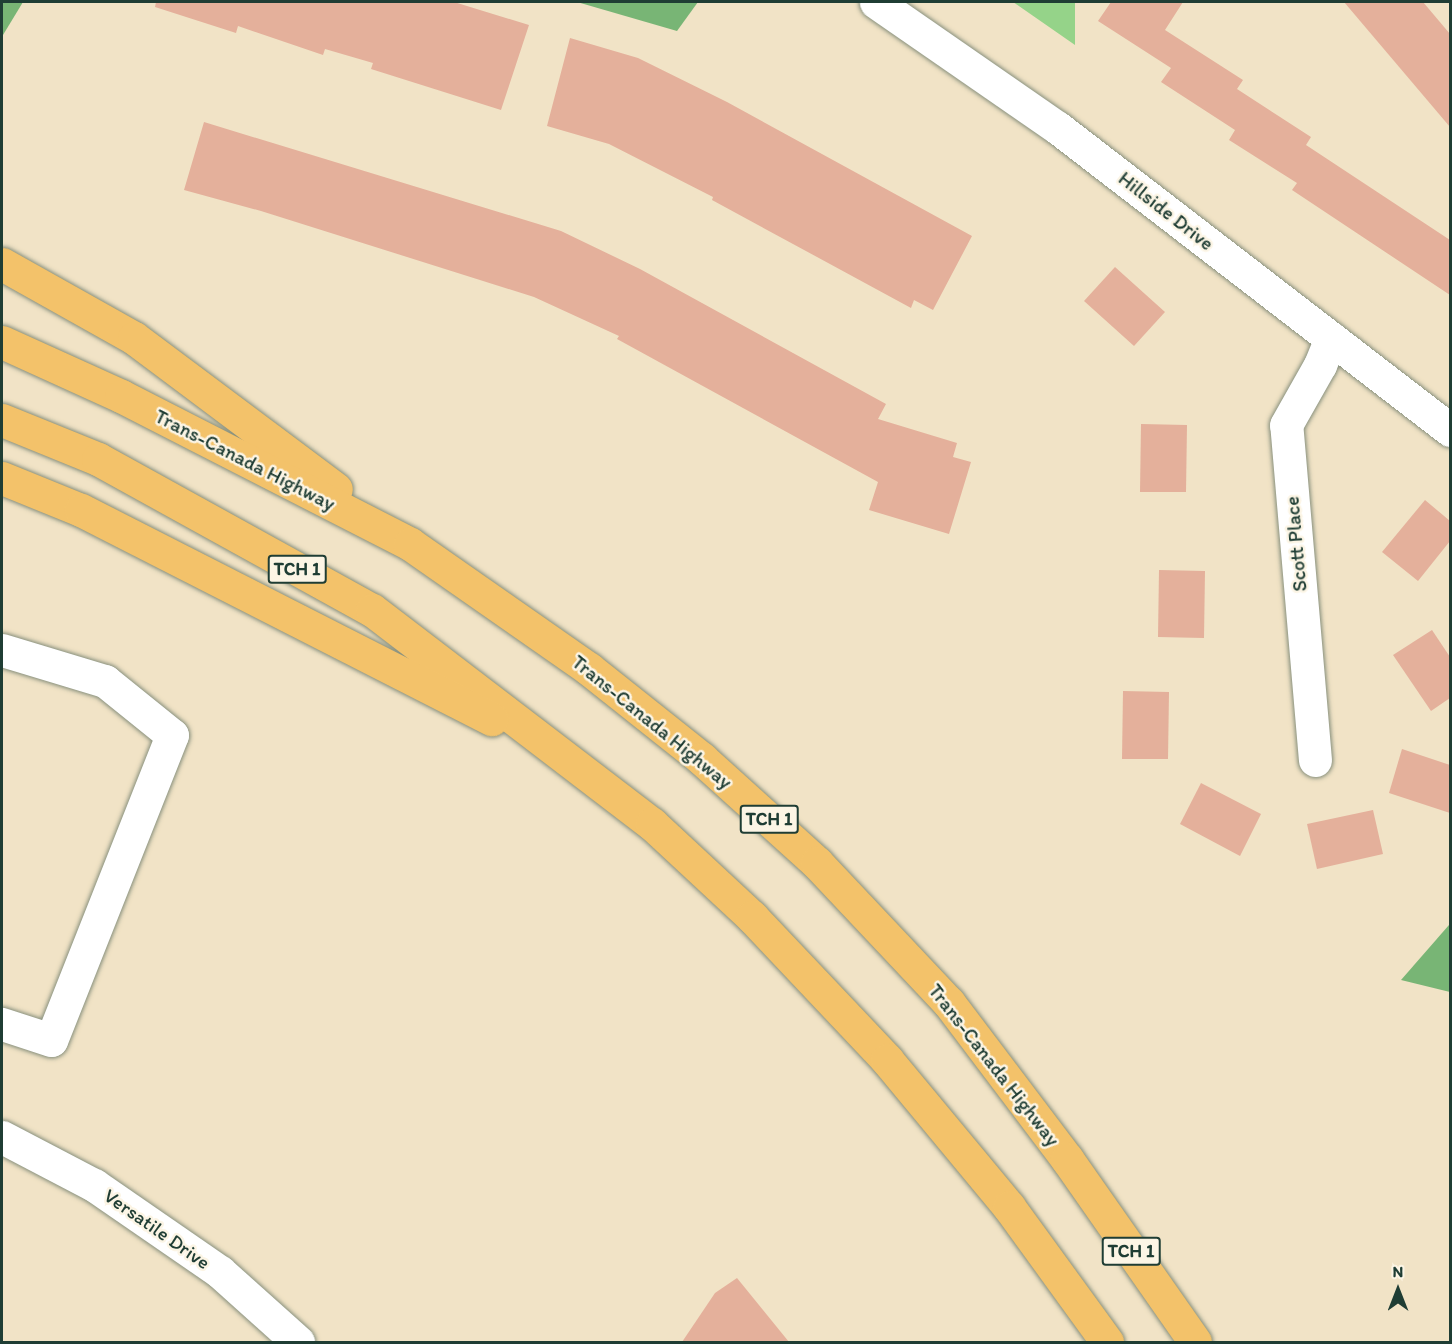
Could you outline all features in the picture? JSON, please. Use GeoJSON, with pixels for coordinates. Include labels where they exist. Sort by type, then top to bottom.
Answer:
{"type":"FeatureCollection","features":[{"type":"Feature","properties":{"kind":"highway"},"geometry":{"type":"LineString","coordinates":[[2,264],[134,338],[410,544]]}},
{"type":"Feature","properties":{"kind":"highway","name":"Trans-Canada Highway"},"geometry":{"type":"LineString","coordinates":[[2,342],[121,396],[410,544],[589,669],[702,759],[818,863],[949,1004],[1067,1159],[1195,1342]]}},
{"type":"Feature","properties":{"kind":"highway","name":"TCH 1"},"geometry":{"type":"LineString","coordinates":[[2,420],[98,459],[372,610],[652,824],[752,917],[887,1060],[1009,1207],[1107,1342]]}},
{"type":"Feature","properties":{"kind":"highway"},"geometry":{"type":"LineString","coordinates":[[2,478],[81,510],[568,758]]}},
{"type":"Feature","properties":{"kind":"street","name":"Hillside Drive"},"geometry":{"type":"LineString","coordinates":[[876,2],[1058,128],[1450,430]]}},
{"type":"Feature","properties":{"kind":"street","name":"Scott Place"},"geometry":{"type":"LineString","coordinates":[[1315,760],[1286,425],[1320,365],[1330,338]]}},
{"type":"Feature","properties":{"kind":"street"},"geometry":{"type":"LineString","coordinates":[[2,650],[105,681],[172,735],[51,1040],[2,1024]]}},
{"type":"Feature","properties":{"kind":"street","name":"Versatile Drive"},"geometry":{"type":"LineString","coordinates":[[2,1137],[94,1185],[220,1272],[298,1342]]}},
{"type":"Feature","properties":{"kind":"green space"},"geometry":{"type":"Polygon","coordinates":[[[2,2],[23,2],[3,35],[2,35],[2,2]]]}},
{"type":"Feature","properties":{"kind":"green space"},"geometry":{"type":"Polygon","coordinates":[[[577,2],[698,2],[677,31],[577,2]]]}},
{"type":"Feature","properties":{"kind":"green space"},"geometry":{"type":"Polygon","coordinates":[[[1013,2],[1075,2],[1075,45],[1016,4],[1013,2]]]}},
{"type":"Feature","properties":{"kind":"green space"},"geometry":{"type":"Polygon","coordinates":[[[1449,925],[1450,992],[1401,980],[1449,925]]]}},
{"type":"Feature","properties":{"kind":"building"},"geometry":{"type":"Polygon","coordinates":[[[156,2],[454,2],[529,25],[501,110],[371,69],[373,63],[325,49],[323,55],[238,26],[236,33],[155,7],[156,2]]]}},
{"type":"Feature","properties":{"kind":"building"},"geometry":{"type":"Polygon","coordinates":[[[1111,2],[1183,2],[1165,30],[1243,80],[1237,89],[1311,137],[1306,145],[1450,240],[1450,295],[1292,190],[1297,183],[1229,140],[1235,130],[1161,82],[1171,68],[1098,21],[1111,2]]]}},
{"type":"Feature","properties":{"kind":"building"},"geometry":{"type":"Polygon","coordinates":[[[1344,2],[1423,2],[1450,34],[1450,127],[1344,2]]]}},
{"type":"Feature","properties":{"kind":"building"},"geometry":{"type":"Polygon","coordinates":[[[570,38],[638,58],[727,102],[972,236],[933,310],[914,300],[911,308],[712,200],[713,197],[609,144],[547,126],[570,38]]]}},
{"type":"Feature","properties":{"kind":"building"},"geometry":{"type":"Polygon","coordinates":[[[204,122],[561,231],[640,269],[886,404],[878,419],[957,443],[953,457],[971,462],[949,534],[869,510],[878,482],[617,339],[619,336],[534,297],[261,211],[184,190],[204,122]]]}},
{"type":"Feature","properties":{"kind":"building"},"geometry":{"type":"Polygon","coordinates":[[[1115,267],[1165,312],[1134,346],[1084,301],[1115,267]]]}},
{"type":"Feature","properties":{"kind":"building"},"geometry":{"type":"Polygon","coordinates":[[[1141,424],[1187,425],[1186,492],[1140,492],[1141,424]]]}},
{"type":"Feature","properties":{"kind":"building"},"geometry":{"type":"Polygon","coordinates":[[[1425,500],[1450,521],[1450,541],[1418,581],[1382,552],[1425,500]]]}},
{"type":"Feature","properties":{"kind":"building"},"geometry":{"type":"Polygon","coordinates":[[[1159,570],[1205,571],[1204,638],[1158,637],[1159,570]]]}},
{"type":"Feature","properties":{"kind":"building"},"geometry":{"type":"Polygon","coordinates":[[[1432,630],[1450,657],[1450,698],[1431,711],[1393,655],[1432,630]]]}},
{"type":"Feature","properties":{"kind":"building"},"geometry":{"type":"Polygon","coordinates":[[[1123,691],[1169,692],[1168,759],[1122,759],[1123,691]]]}},
{"type":"Feature","properties":{"kind":"building"},"geometry":{"type":"Polygon","coordinates":[[[1402,749],[1450,765],[1450,813],[1389,793],[1402,749]]]}},
{"type":"Feature","properties":{"kind":"building"},"geometry":{"type":"Polygon","coordinates":[[[1201,783],[1261,814],[1240,856],[1180,824],[1201,783]]]}},
{"type":"Feature","properties":{"kind":"building"},"geometry":{"type":"Polygon","coordinates":[[[1373,810],[1383,854],[1317,869],[1307,824],[1373,810]]]}},
{"type":"Feature","properties":{"kind":"building"},"geometry":{"type":"Polygon","coordinates":[[[737,1278],[789,1342],[682,1342],[715,1293],[737,1278]]]}}]}
